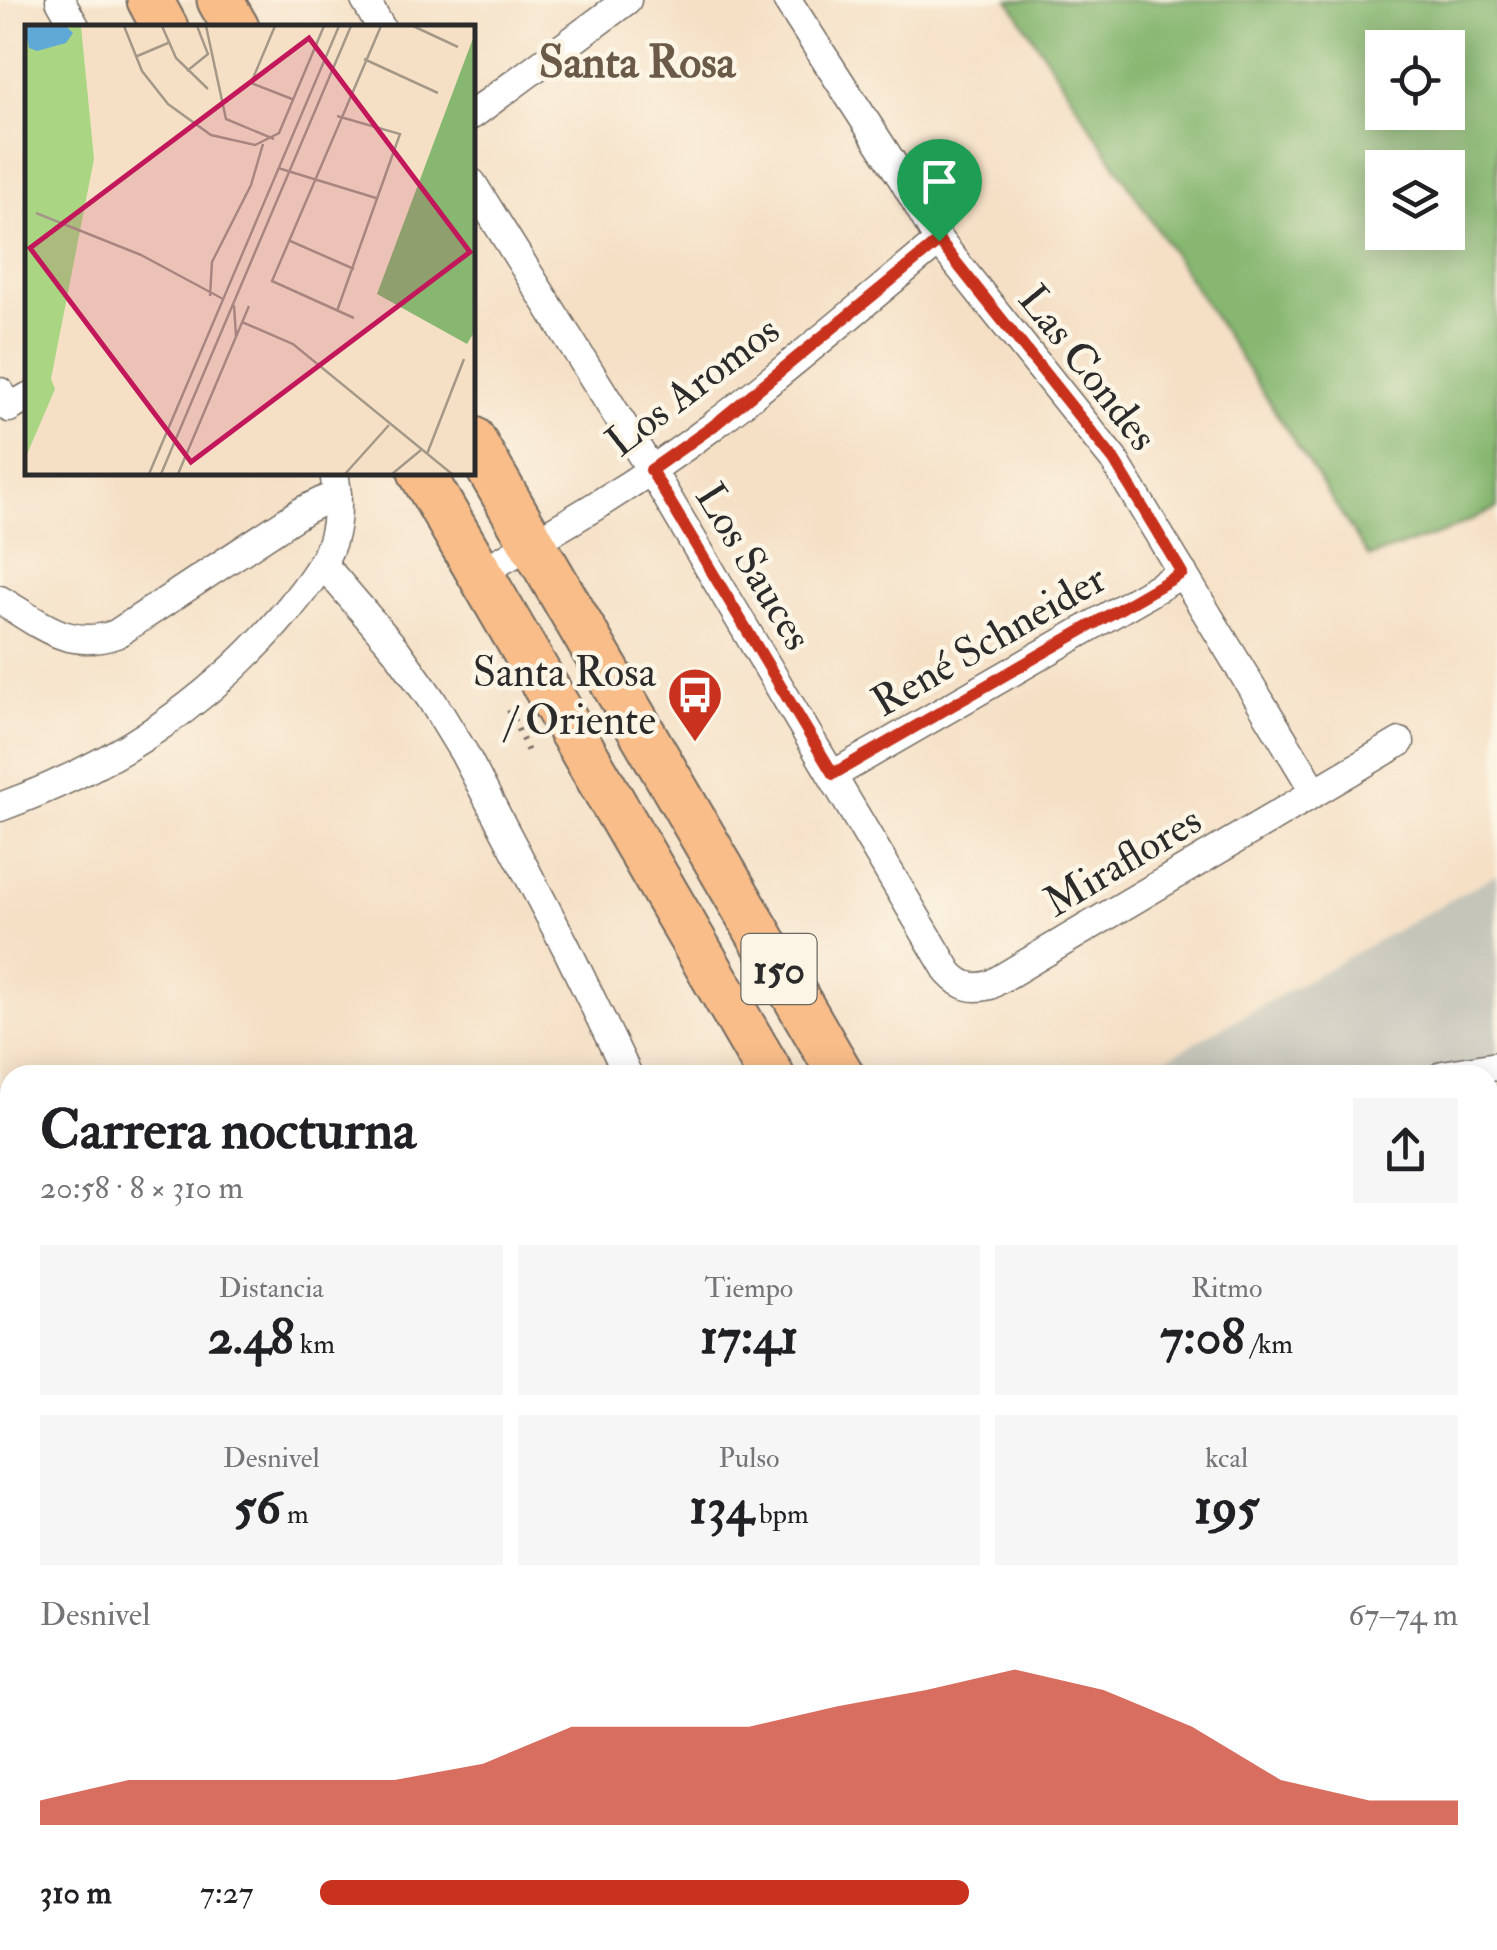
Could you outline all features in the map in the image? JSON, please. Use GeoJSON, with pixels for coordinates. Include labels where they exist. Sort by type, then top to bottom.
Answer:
{"type":"FeatureCollection","features":[{"type":"Feature","properties":{"kind":"highway"},"geometry":{"type":"LineString","coordinates":[[150,0],[164,25]]}},
{"type":"Feature","properties":{"kind":"highway"},"geometry":{"type":"LineString","coordinates":[[220,0],[234,25]]}},
{"type":"Feature","properties":{"kind":"highway","name":"150"},"geometry":{"type":"LineString","coordinates":[[475,443],[835,1065]]}},
{"type":"Feature","properties":{"kind":"highway","name":"150"},"geometry":{"type":"LineString","coordinates":[[423,475],[765,1065]]}},
{"type":"Feature","properties":{"kind":"street"},"geometry":{"type":"LineString","coordinates":[[60,0],[74,25]]}},
{"type":"Feature","properties":{"kind":"street"},"geometry":{"type":"LineString","coordinates":[[365,0],[379,25]]}},
{"type":"Feature","properties":{"kind":"street"},"geometry":{"type":"LineString","coordinates":[[475,113],[627,0]]}},
{"type":"Feature","properties":{"kind":"street","name":"Las Condes"},"geometry":{"type":"LineString","coordinates":[[787,0],[939,241],[1114,460],[1315,792]]}},
{"type":"Feature","properties":{"kind":"street","name":"Los Sauces"},"geometry":{"type":"LineString","coordinates":[[475,188],[651,470],[949,973],[968,987]]}},
{"type":"Feature","properties":{"kind":"street","name":"Los Aromos"},"geometry":{"type":"LineString","coordinates":[[479,574],[651,470],[712,427],[939,241]]}},
{"type":"Feature","properties":{"kind":"street"},"geometry":{"type":"LineString","coordinates":[[0,807],[57,785],[147,737],[228,674],[264,638],[322,563],[337,518],[336,484]]}},
{"type":"Feature","properties":{"kind":"street"},"geometry":{"type":"LineString","coordinates":[[0,600],[58,635],[100,640],[116,634],[304,510],[336,484]]}},
{"type":"Feature","properties":{"kind":"street"},"geometry":{"type":"LineString","coordinates":[[322,563],[397,651],[464,753],[623,1065]]}},
{"type":"Feature","properties":{"kind":"street","name":"René Schneider"},"geometry":{"type":"LineString","coordinates":[[833,774],[1182,573]]}},
{"type":"Feature","properties":{"kind":"street","name":"Miraflores"},"geometry":{"type":"LineString","coordinates":[[968,987],[990,985],[1400,742]]}},
{"type":"Feature","properties":{"kind":"path"},"geometry":{"type":"LineString","coordinates":[[508,710],[530,756]]}},
{"type":"Feature","properties":{"kind":"shaded area"},"geometry":{"type":"Polygon","coordinates":[[[1497,874],[1497,1065],[1155,1065],[1497,874]]]}},
{"type":"Feature","properties":{"kind":"green space"},"geometry":{"type":"Polygon","coordinates":[[[1009,0],[1497,0],[1497,508],[1442,533],[1369,557],[1009,0]]]}},
{"type":"Feature","properties":{"kind":"place","name":"Santa Rosa / Oriente"},"geometry":{"type":"Point","coordinates":[695,744]}},
{"type":"Feature","properties":{"kind":"district","name":"Santa Rosa"},"geometry":{"type":"Point","coordinates":[637,61]}},
{"type":"Feature","properties":{"kind":"route"},"geometry":{"type":"LineString","coordinates":[[939,241],[1114,460],[1182,573],[833,774],[651,470],[712,427],[939,241]]}}]}
